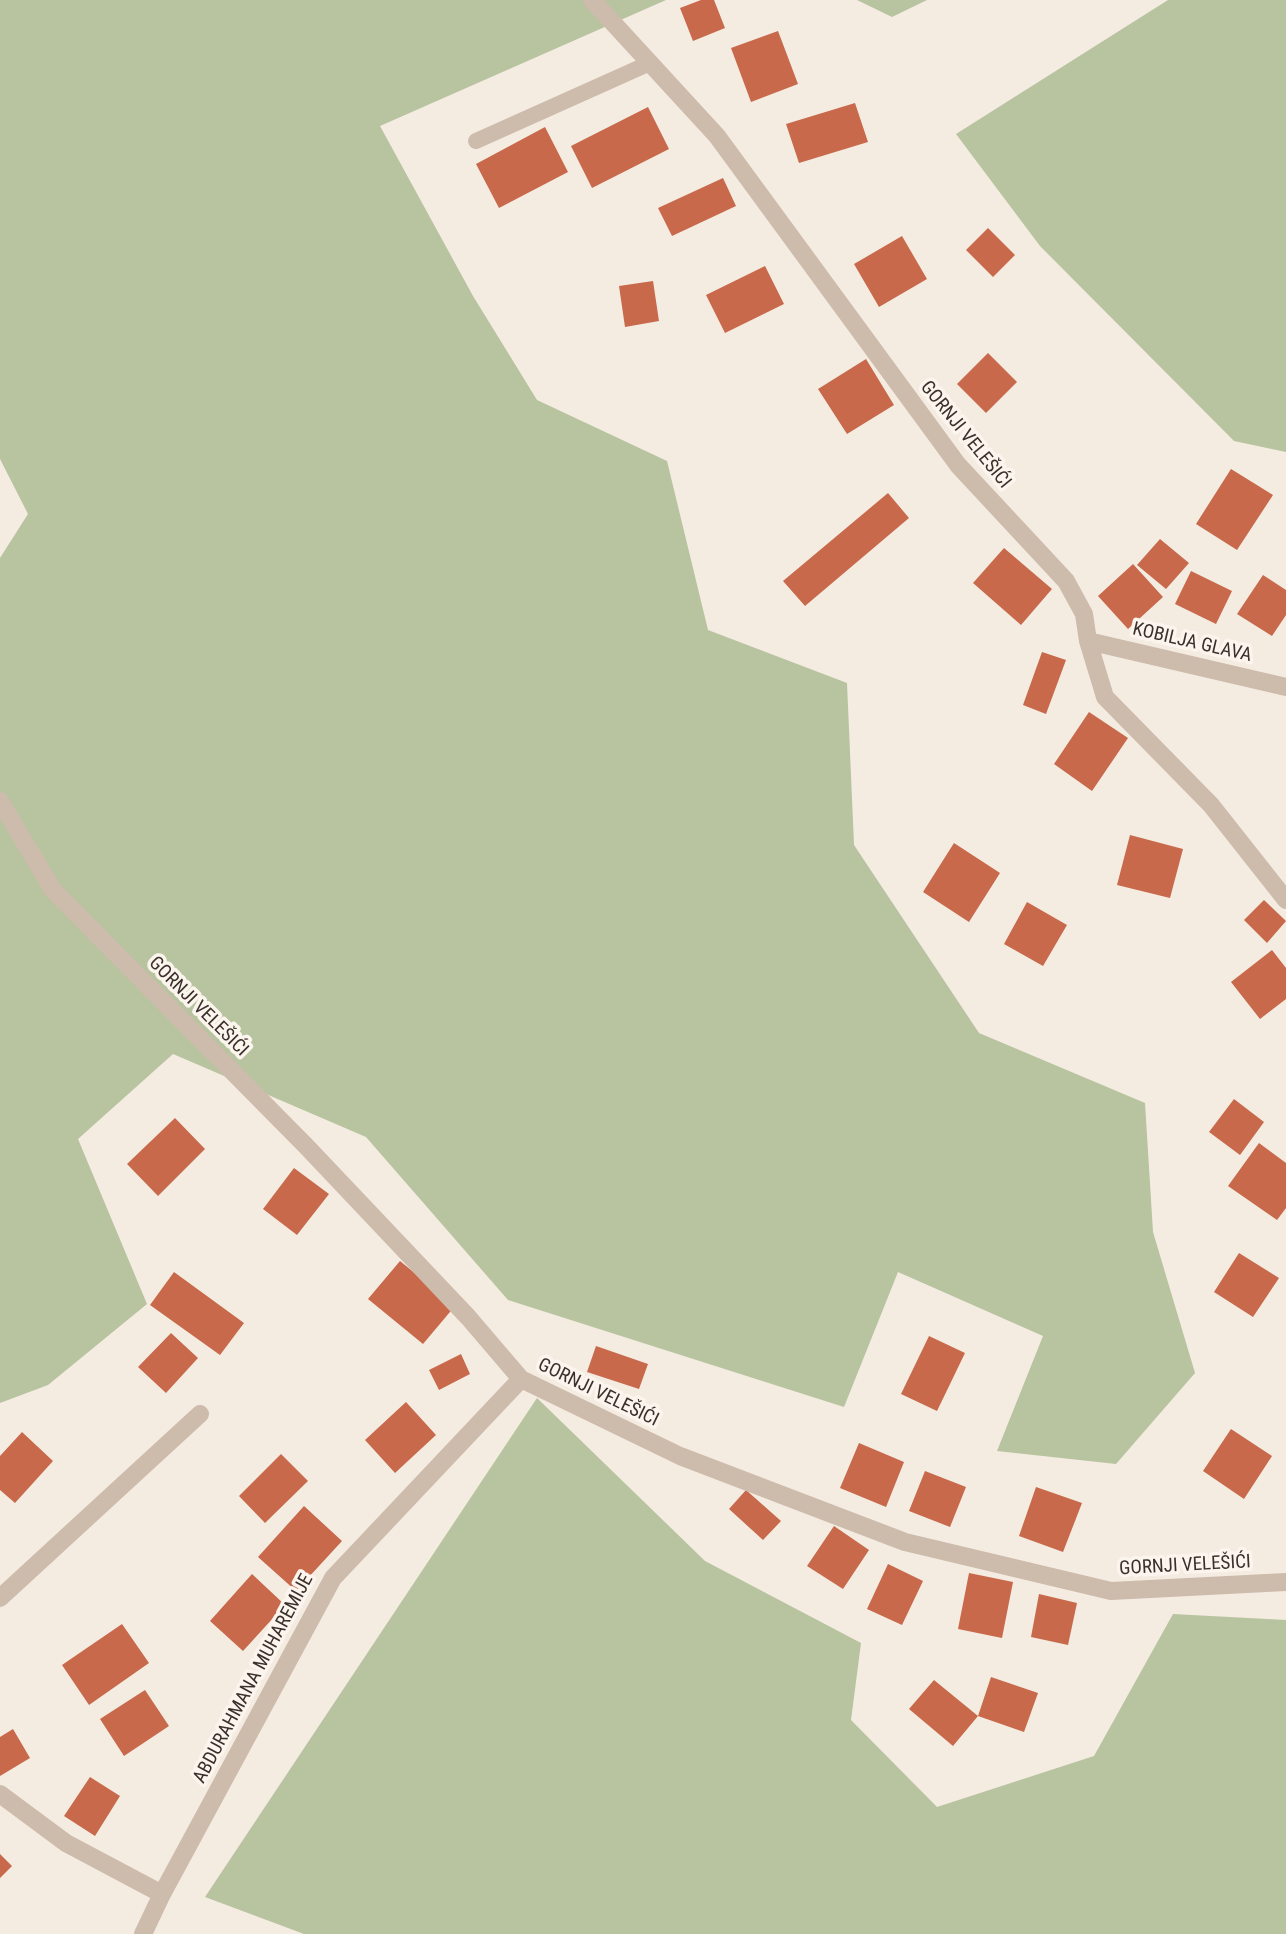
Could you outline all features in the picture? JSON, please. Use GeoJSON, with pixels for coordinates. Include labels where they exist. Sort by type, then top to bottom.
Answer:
{"type":"FeatureCollection","features":[{"type":"Feature","properties":{"kind":"street","name":"GORNJI VELEŠIĆI"},"geometry":{"type":"LineString","coordinates":[[592,0],[717,136],[958,465],[1066,581],[1084,614],[1097,677],[1105,697],[1211,805],[1286,900]]}},
{"type":"Feature","properties":{"kind":"street","name":"KOBILJA GLAVA"},"geometry":{"type":"LineString","coordinates":[[1088,641],[1286,687]]}},
{"type":"Feature","properties":{"kind":"street","name":"GORNJI VELEŠIĆI"},"geometry":{"type":"LineString","coordinates":[[0,801],[52,890],[307,1147],[468,1317],[521,1379],[680,1456],[905,1542],[1111,1591],[1286,1582]]}},
{"type":"Feature","properties":{"kind":"street","name":"ABDURAHMANA MUHAREMIJE"},"geometry":{"type":"LineString","coordinates":[[144,1934],[162,1894],[333,1578],[521,1379]]}},
{"type":"Feature","properties":{"kind":"street"},"geometry":{"type":"LineString","coordinates":[[0,1598],[200,1414]]}},
{"type":"Feature","properties":{"kind":"street"},"geometry":{"type":"LineString","coordinates":[[0,1794],[66,1843],[162,1894]]}},
{"type":"Feature","properties":{"kind":"lane"},"geometry":{"type":"LineString","coordinates":[[476,141],[650,63]]}},
{"type":"Feature","properties":{"kind":"green space"},"geometry":{"type":"Polygon","coordinates":[[[0,0],[666,0],[380,126],[473,296],[537,400],[667,461],[708,630],[847,683],[854,845],[979,1033],[1145,1103],[1153,1232],[1195,1373],[1116,1464],[997,1451],[1043,1336],[898,1272],[844,1407],[508,1300],[366,1137],[173,1054],[78,1139],[147,1304],[48,1385],[0,1403],[0,558],[28,514],[0,459],[0,0]]]}},
{"type":"Feature","properties":{"kind":"green space"},"geometry":{"type":"Polygon","coordinates":[[[857,0],[927,0],[892,17],[857,0]]]}},
{"type":"Feature","properties":{"kind":"green space"},"geometry":{"type":"Polygon","coordinates":[[[1168,0],[1286,0],[1286,452],[1234,441],[1040,246],[956,134],[1168,0]]]}},
{"type":"Feature","properties":{"kind":"green space"},"geometry":{"type":"Polygon","coordinates":[[[537,1398],[705,1561],[861,1643],[851,1720],[937,1807],[1094,1756],[1173,1614],[1286,1620],[1286,1934],[304,1934],[205,1897],[537,1398]]]}},
{"type":"Feature","properties":{"kind":"building"},"geometry":{"type":"Polygon","coordinates":[[[701,0],[714,0],[725,28],[693,41],[680,8],[701,0]]]}},
{"type":"Feature","properties":{"kind":"building"},"geometry":{"type":"Polygon","coordinates":[[[778,31],[798,84],[751,102],[731,48],[778,31]]]}},
{"type":"Feature","properties":{"kind":"building"},"geometry":{"type":"Polygon","coordinates":[[[855,103],[868,142],[799,163],[786,124],[855,103]]]}},
{"type":"Feature","properties":{"kind":"building"},"geometry":{"type":"Polygon","coordinates":[[[648,107],[669,149],[592,188],[571,146],[648,107]]]}},
{"type":"Feature","properties":{"kind":"building"},"geometry":{"type":"Polygon","coordinates":[[[545,127],[568,172],[499,208],[476,164],[545,127]]]}},
{"type":"Feature","properties":{"kind":"building"},"geometry":{"type":"Polygon","coordinates":[[[723,178],[736,206],[672,236],[658,208],[723,178]]]}},
{"type":"Feature","properties":{"kind":"building"},"geometry":{"type":"Polygon","coordinates":[[[988,228],[1015,255],[993,277],[966,250],[988,228]]]}},
{"type":"Feature","properties":{"kind":"building"},"geometry":{"type":"Polygon","coordinates":[[[902,236],[927,279],[879,307],[854,264],[902,236]]]}},
{"type":"Feature","properties":{"kind":"building"},"geometry":{"type":"Polygon","coordinates":[[[765,266],[784,304],[725,333],[706,295],[765,266]]]}},
{"type":"Feature","properties":{"kind":"building"},"geometry":{"type":"Polygon","coordinates":[[[653,281],[659,321],[625,327],[619,286],[653,281]]]}},
{"type":"Feature","properties":{"kind":"building"},"geometry":{"type":"Polygon","coordinates":[[[988,353],[1017,382],[986,413],[957,384],[988,353]]]}},
{"type":"Feature","properties":{"kind":"building"},"geometry":{"type":"Polygon","coordinates":[[[866,359],[894,405],[847,434],[818,389],[866,359]]]}},
{"type":"Feature","properties":{"kind":"building"},"geometry":{"type":"Polygon","coordinates":[[[1231,469],[1273,495],[1237,550],[1196,524],[1231,469]]]}},
{"type":"Feature","properties":{"kind":"building"},"geometry":{"type":"Polygon","coordinates":[[[888,493],[909,518],[805,606],[783,581],[888,493]]]}},
{"type":"Feature","properties":{"kind":"building"},"geometry":{"type":"Polygon","coordinates":[[[1160,539],[1189,563],[1166,589],[1137,565],[1160,539]]]}},
{"type":"Feature","properties":{"kind":"building"},"geometry":{"type":"Polygon","coordinates":[[[1004,548],[1052,589],[1021,625],[973,583],[1004,548]]]}},
{"type":"Feature","properties":{"kind":"building"},"geometry":{"type":"Polygon","coordinates":[[[1133,564],[1163,597],[1128,629],[1098,596],[1133,564]]]}},
{"type":"Feature","properties":{"kind":"building"},"geometry":{"type":"Polygon","coordinates":[[[1191,571],[1232,591],[1216,624],[1175,604],[1191,571]]]}},
{"type":"Feature","properties":{"kind":"building"},"geometry":{"type":"Polygon","coordinates":[[[1263,575],[1286,590],[1286,615],[1272,636],[1237,614],[1263,575]]]}},
{"type":"Feature","properties":{"kind":"building"},"geometry":{"type":"Polygon","coordinates":[[[1042,652],[1066,660],[1046,714],[1023,705],[1042,652]]]}},
{"type":"Feature","properties":{"kind":"building"},"geometry":{"type":"Polygon","coordinates":[[[1089,712],[1128,738],[1092,791],[1054,764],[1089,712]]]}},
{"type":"Feature","properties":{"kind":"building"},"geometry":{"type":"Polygon","coordinates":[[[1130,835],[1183,849],[1170,898],[1117,885],[1130,835]]]}},
{"type":"Feature","properties":{"kind":"building"},"geometry":{"type":"Polygon","coordinates":[[[954,843],[1000,873],[969,922],[923,892],[954,843]]]}},
{"type":"Feature","properties":{"kind":"building"},"geometry":{"type":"Polygon","coordinates":[[[1264,900],[1286,921],[1267,943],[1244,920],[1264,900]]]}},
{"type":"Feature","properties":{"kind":"building"},"geometry":{"type":"Polygon","coordinates":[[[1027,902],[1067,925],[1043,966],[1004,944],[1027,902]]]}},
{"type":"Feature","properties":{"kind":"building"},"geometry":{"type":"Polygon","coordinates":[[[1272,950],[1286,968],[1286,999],[1260,1019],[1231,982],[1272,950]]]}},
{"type":"Feature","properties":{"kind":"building"},"geometry":{"type":"Polygon","coordinates":[[[1234,1099],[1264,1122],[1240,1155],[1209,1132],[1234,1099]]]}},
{"type":"Feature","properties":{"kind":"building"},"geometry":{"type":"Polygon","coordinates":[[[175,1118],[205,1149],[158,1196],[127,1164],[175,1118]]]}},
{"type":"Feature","properties":{"kind":"building"},"geometry":{"type":"Polygon","coordinates":[[[1259,1143],[1286,1163],[1286,1208],[1277,1220],[1228,1186],[1259,1143]]]}},
{"type":"Feature","properties":{"kind":"building"},"geometry":{"type":"Polygon","coordinates":[[[294,1168],[329,1194],[297,1235],[263,1209],[294,1168]]]}},
{"type":"Feature","properties":{"kind":"building"},"geometry":{"type":"Polygon","coordinates":[[[1239,1253],[1279,1278],[1253,1317],[1214,1292],[1239,1253]]]}},
{"type":"Feature","properties":{"kind":"building"},"geometry":{"type":"Polygon","coordinates":[[[400,1261],[455,1306],[423,1344],[368,1299],[400,1261]]]}},
{"type":"Feature","properties":{"kind":"building"},"geometry":{"type":"Polygon","coordinates":[[[174,1272],[244,1323],[220,1355],[150,1305],[174,1272]]]}},
{"type":"Feature","properties":{"kind":"building"},"geometry":{"type":"Polygon","coordinates":[[[171,1333],[198,1358],[166,1393],[138,1367],[171,1333]]]}},
{"type":"Feature","properties":{"kind":"building"},"geometry":{"type":"Polygon","coordinates":[[[929,1336],[965,1353],[937,1411],[901,1394],[929,1336]]]}},
{"type":"Feature","properties":{"kind":"building"},"geometry":{"type":"Polygon","coordinates":[[[596,1346],[648,1364],[639,1389],[587,1372],[596,1346]]]}},
{"type":"Feature","properties":{"kind":"building"},"geometry":{"type":"Polygon","coordinates":[[[461,1354],[470,1374],[439,1390],[429,1370],[461,1354]]]}},
{"type":"Feature","properties":{"kind":"building"},"geometry":{"type":"Polygon","coordinates":[[[406,1402],[436,1435],[395,1473],[365,1440],[406,1402]]]}},
{"type":"Feature","properties":{"kind":"building"},"geometry":{"type":"Polygon","coordinates":[[[1231,1429],[1272,1456],[1244,1499],[1203,1471],[1231,1429]]]}},
{"type":"Feature","properties":{"kind":"building"},"geometry":{"type":"Polygon","coordinates":[[[22,1432],[53,1461],[15,1503],[0,1490],[0,1456],[22,1432]]]}},
{"type":"Feature","properties":{"kind":"building"},"geometry":{"type":"Polygon","coordinates":[[[859,1443],[904,1462],[886,1507],[840,1488],[859,1443]]]}},
{"type":"Feature","properties":{"kind":"building"},"geometry":{"type":"Polygon","coordinates":[[[281,1454],[308,1481],[265,1523],[239,1496],[281,1454]]]}},
{"type":"Feature","properties":{"kind":"building"},"geometry":{"type":"Polygon","coordinates":[[[925,1471],[966,1487],[950,1527],[909,1511],[925,1471]]]}},
{"type":"Feature","properties":{"kind":"building"},"geometry":{"type":"Polygon","coordinates":[[[1036,1487],[1082,1503],[1063,1552],[1019,1536],[1036,1487]]]}},
{"type":"Feature","properties":{"kind":"building"},"geometry":{"type":"Polygon","coordinates":[[[746,1490],[781,1521],[763,1540],[729,1509],[746,1490]]]}},
{"type":"Feature","properties":{"kind":"building"},"geometry":{"type":"Polygon","coordinates":[[[304,1506],[342,1541],[296,1591],[258,1557],[304,1506]]]}},
{"type":"Feature","properties":{"kind":"building"},"geometry":{"type":"Polygon","coordinates":[[[834,1526],[869,1550],[843,1589],[807,1566],[834,1526]]]}},
{"type":"Feature","properties":{"kind":"building"},"geometry":{"type":"Polygon","coordinates":[[[888,1564],[923,1581],[902,1625],[867,1609],[888,1564]]]}},
{"type":"Feature","properties":{"kind":"building"},"geometry":{"type":"Polygon","coordinates":[[[969,1573],[1013,1582],[1002,1638],[958,1629],[969,1573]]]}},
{"type":"Feature","properties":{"kind":"building"},"geometry":{"type":"Polygon","coordinates":[[[252,1574],[285,1605],[243,1651],[210,1621],[252,1574]]]}},
{"type":"Feature","properties":{"kind":"building"},"geometry":{"type":"Polygon","coordinates":[[[1039,1594],[1077,1603],[1068,1645],[1031,1637],[1039,1594]]]}},
{"type":"Feature","properties":{"kind":"building"},"geometry":{"type":"Polygon","coordinates":[[[122,1624],[149,1663],[89,1705],[62,1665],[122,1624]]]}},
{"type":"Feature","properties":{"kind":"building"},"geometry":{"type":"Polygon","coordinates":[[[991,1677],[1038,1693],[1024,1732],[978,1716],[991,1677]]]}},
{"type":"Feature","properties":{"kind":"building"},"geometry":{"type":"Polygon","coordinates":[[[934,1680],[978,1716],[953,1746],[909,1709],[934,1680]]]}},
{"type":"Feature","properties":{"kind":"building"},"geometry":{"type":"Polygon","coordinates":[[[145,1690],[169,1726],[124,1756],[100,1719],[145,1690]]]}},
{"type":"Feature","properties":{"kind":"building"},"geometry":{"type":"Polygon","coordinates":[[[13,1729],[30,1758],[0,1776],[0,1737],[13,1729]]]}},
{"type":"Feature","properties":{"kind":"building"},"geometry":{"type":"Polygon","coordinates":[[[90,1777],[120,1796],[95,1836],[64,1816],[90,1777]]]}},
{"type":"Feature","properties":{"kind":"building"},"geometry":{"type":"Polygon","coordinates":[[[0,1854],[12,1866],[0,1878],[0,1854]]]}}]}
